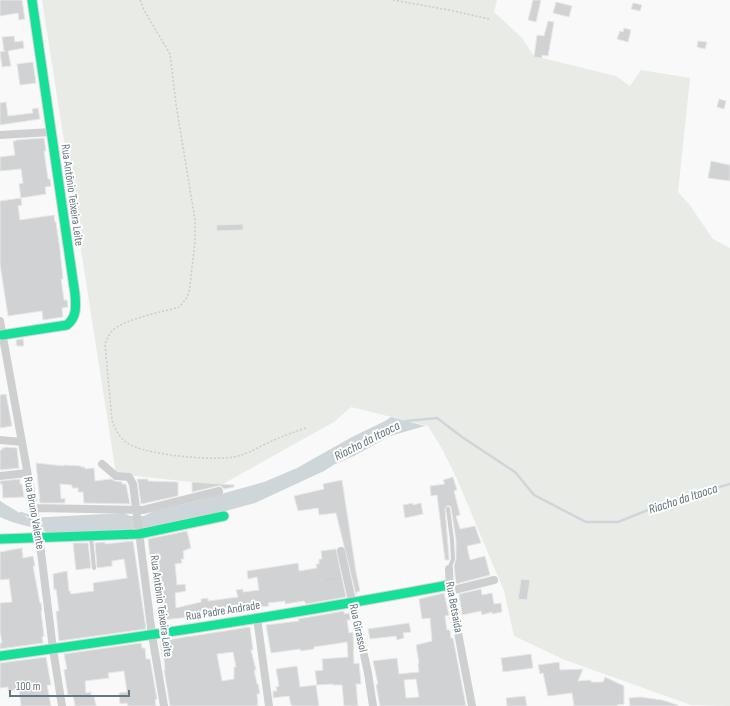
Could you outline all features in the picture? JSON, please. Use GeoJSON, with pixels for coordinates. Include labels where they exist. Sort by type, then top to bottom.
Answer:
{"type":"FeatureCollection","features":[{"type":"Feature","properties":{"kind":"street","name":"Rua Antônio Teixeira Leite"},"geometry":{"type":"LineString","coordinates":[[2,335],[67,326],[73,322],[76,316],[73,283],[32,0]]}},
{"type":"Feature","properties":{"kind":"street"},"geometry":{"type":"LineString","coordinates":[[0,135],[51,132]]}},
{"type":"Feature","properties":{"kind":"street","name":"Rua Bruno Valente"},"geometry":{"type":"LineString","coordinates":[[0,321],[39,537],[53,649],[62,706]]}},
{"type":"Feature","properties":{"kind":"street"},"geometry":{"type":"LineString","coordinates":[[0,440],[22,442]]}},
{"type":"Feature","properties":{"kind":"street","name":"Rua Antônio Teixeira Leite"},"geometry":{"type":"LineString","coordinates":[[102,464],[116,476],[129,477],[133,484],[152,635],[164,706]]}},
{"type":"Feature","properties":{"kind":"street"},"geometry":{"type":"LineString","coordinates":[[0,476],[27,473]]}},
{"type":"Feature","properties":{"kind":"street"},"geometry":{"type":"LineString","coordinates":[[34,510],[136,511],[219,491]]}},
{"type":"Feature","properties":{"kind":"street"},"geometry":{"type":"LineString","coordinates":[[0,539],[91,536],[139,532],[224,516]]}},
{"type":"Feature","properties":{"kind":"street","name":"Rua Girassol"},"geometry":{"type":"LineString","coordinates":[[341,551],[368,673],[373,706]]}},
{"type":"Feature","properties":{"kind":"street","name":"Rua Betsaida"},"geometry":{"type":"LineString","coordinates":[[449,569],[450,588],[472,706]]}},
{"type":"Feature","properties":{"kind":"street"},"geometry":{"type":"LineString","coordinates":[[450,588],[494,580]]}},
{"type":"Feature","properties":{"kind":"street","name":"Rua Padre Andrade"},"geometry":{"type":"LineString","coordinates":[[0,656],[152,635],[450,588]]}},
{"type":"Feature","properties":{"kind":"street"},"geometry":{"type":"LineString","coordinates":[[257,618],[269,706]]}},
{"type":"Feature","properties":{"kind":"lane","name":"Rua Betsaida"},"geometry":{"type":"LineString","coordinates":[[448,509],[453,559],[449,569]]}},
{"type":"Feature","properties":{"kind":"lane"},"geometry":{"type":"LineString","coordinates":[[91,536],[94,568]]}},
{"type":"Feature","properties":{"kind":"path"},"geometry":{"type":"LineString","coordinates":[[140,0],[144,10],[170,54],[195,220],[195,242],[189,293],[183,303],[179,307],[124,324],[113,331],[105,344],[112,420],[114,426],[127,443],[137,448],[170,454],[218,458],[245,454],[272,441],[306,428]]}},
{"type":"Feature","properties":{"kind":"path"},"geometry":{"type":"LineString","coordinates":[[393,0],[489,19]]}},
{"type":"Feature","properties":{"kind":"path"},"geometry":{"type":"LineString","coordinates":[[326,580],[346,576]]}},
{"type":"Feature","properties":{"kind":"shaded area"},"geometry":{"type":"Polygon","coordinates":[[[42,0],[497,0],[494,12],[522,38],[534,56],[616,76],[630,86],[641,70],[690,78],[678,192],[689,204],[713,239],[730,248],[730,706],[691,705],[565,660],[514,636],[504,591],[457,479],[441,447],[428,426],[351,407],[334,422],[221,485],[116,474],[42,0]]]}},
{"type":"Feature","properties":{"kind":"water"},"geometry":{"type":"Polygon","coordinates":[[[391,417],[425,426],[390,436],[324,471],[255,503],[167,527],[49,533],[0,517],[0,501],[28,518],[124,513],[130,516],[144,516],[154,511],[264,482],[297,468],[391,417]]]}},
{"type":"Feature","properties":{"kind":"building"},"geometry":{"type":"Polygon","coordinates":[[[0,0],[22,0],[25,19],[19,20],[18,13],[0,16],[0,0]]]}},
{"type":"Feature","properties":{"kind":"building"},"geometry":{"type":"Polygon","coordinates":[[[533,0],[541,0],[536,22],[528,20],[533,0]]]}},
{"type":"Feature","properties":{"kind":"building"},"geometry":{"type":"Polygon","coordinates":[[[556,2],[572,6],[569,17],[553,13],[556,2]]]}},
{"type":"Feature","properties":{"kind":"building"},"geometry":{"type":"Polygon","coordinates":[[[633,3],[642,5],[640,11],[631,9],[633,3]]]}},
{"type":"Feature","properties":{"kind":"building"},"geometry":{"type":"Polygon","coordinates":[[[548,21],[554,22],[548,56],[542,55],[542,58],[534,57],[537,35],[544,36],[548,21]]]}},
{"type":"Feature","properties":{"kind":"building"},"geometry":{"type":"Polygon","coordinates":[[[624,28],[631,30],[628,42],[617,39],[620,31],[623,32],[624,28]]]}},
{"type":"Feature","properties":{"kind":"building"},"geometry":{"type":"Polygon","coordinates":[[[14,36],[15,42],[23,41],[24,48],[8,51],[11,66],[2,67],[0,52],[5,51],[2,37],[14,36]]]}},
{"type":"Feature","properties":{"kind":"building"},"geometry":{"type":"Polygon","coordinates":[[[698,41],[707,42],[705,49],[697,47],[698,41]]]}},
{"type":"Feature","properties":{"kind":"building"},"geometry":{"type":"Polygon","coordinates":[[[33,62],[36,83],[20,85],[17,64],[33,62]]]}},
{"type":"Feature","properties":{"kind":"building"},"geometry":{"type":"Polygon","coordinates":[[[719,99],[726,101],[724,109],[717,107],[719,99]]]}},
{"type":"Feature","properties":{"kind":"building"},"geometry":{"type":"Polygon","coordinates":[[[6,102],[8,116],[33,113],[32,109],[38,108],[40,119],[0,125],[0,103],[6,102]]]}},
{"type":"Feature","properties":{"kind":"building"},"geometry":{"type":"Polygon","coordinates":[[[44,138],[46,151],[44,151],[48,179],[50,179],[51,186],[45,187],[46,194],[21,198],[19,184],[23,183],[21,169],[0,171],[0,157],[15,155],[13,141],[44,138]]]}},
{"type":"Feature","properties":{"kind":"building"},"geometry":{"type":"Polygon","coordinates":[[[711,161],[730,165],[730,181],[708,178],[711,161]]]}},
{"type":"Feature","properties":{"kind":"building"},"geometry":{"type":"Polygon","coordinates":[[[21,198],[22,205],[18,206],[20,220],[54,215],[60,250],[63,279],[61,279],[64,300],[67,300],[68,307],[62,308],[63,317],[43,320],[42,311],[8,316],[0,264],[0,201],[21,198]]]}},
{"type":"Feature","properties":{"kind":"building"},"geometry":{"type":"Polygon","coordinates":[[[243,224],[243,230],[217,231],[216,225],[243,224]]]}},
{"type":"Feature","properties":{"kind":"building"},"geometry":{"type":"Polygon","coordinates":[[[23,339],[24,346],[17,346],[16,340],[23,339]]]}},
{"type":"Feature","properties":{"kind":"building"},"geometry":{"type":"Polygon","coordinates":[[[6,394],[12,426],[0,428],[0,395],[6,394]]]}},
{"type":"Feature","properties":{"kind":"building"},"geometry":{"type":"Polygon","coordinates":[[[5,447],[17,448],[19,468],[0,470],[0,450],[5,447]]]}},
{"type":"Feature","properties":{"kind":"building"},"geometry":{"type":"Polygon","coordinates":[[[36,463],[81,466],[85,467],[85,469],[94,468],[95,481],[111,479],[122,482],[122,484],[126,484],[130,504],[84,503],[83,492],[78,492],[78,488],[72,488],[72,485],[60,484],[61,499],[65,498],[65,503],[40,503],[36,463]]]}},
{"type":"Feature","properties":{"kind":"building"},"geometry":{"type":"Polygon","coordinates":[[[453,477],[457,490],[454,491],[460,515],[456,516],[460,529],[475,526],[481,543],[467,546],[470,560],[485,556],[490,575],[456,584],[454,566],[456,559],[456,540],[451,508],[450,506],[447,506],[445,509],[449,560],[445,560],[437,495],[431,496],[430,486],[445,484],[443,480],[453,477]]]}},
{"type":"Feature","properties":{"kind":"building"},"geometry":{"type":"Polygon","coordinates":[[[20,479],[24,497],[3,498],[2,484],[0,484],[0,481],[20,479]]]}},
{"type":"Feature","properties":{"kind":"building"},"geometry":{"type":"Polygon","coordinates":[[[137,479],[178,482],[178,496],[141,504],[137,479]]]}},
{"type":"Feature","properties":{"kind":"building"},"geometry":{"type":"Polygon","coordinates":[[[342,480],[360,591],[357,592],[356,595],[336,513],[319,515],[318,508],[298,511],[294,496],[324,489],[323,484],[342,480]]]}},
{"type":"Feature","properties":{"kind":"building"},"geometry":{"type":"Polygon","coordinates":[[[192,482],[234,485],[234,487],[224,489],[221,486],[218,486],[192,492],[192,482]]]}},
{"type":"Feature","properties":{"kind":"building"},"geometry":{"type":"Polygon","coordinates":[[[413,503],[413,505],[421,503],[423,514],[405,518],[403,505],[413,503]]]}},
{"type":"Feature","properties":{"kind":"building"},"geometry":{"type":"Polygon","coordinates":[[[187,531],[191,548],[183,551],[184,559],[181,559],[182,563],[175,564],[177,585],[185,584],[186,591],[175,593],[176,608],[201,602],[201,599],[208,598],[208,601],[238,597],[236,590],[243,589],[243,592],[259,590],[257,577],[248,579],[247,571],[298,563],[299,571],[317,568],[316,564],[319,564],[319,559],[322,559],[321,551],[336,549],[346,597],[306,604],[304,601],[285,604],[285,601],[268,603],[269,606],[162,620],[154,557],[150,558],[148,539],[187,531]]]}},
{"type":"Feature","properties":{"kind":"building"},"geometry":{"type":"Polygon","coordinates":[[[133,541],[146,629],[59,641],[56,611],[59,611],[56,589],[54,590],[53,574],[67,571],[69,591],[71,594],[94,591],[93,583],[127,578],[124,559],[112,561],[112,566],[97,568],[95,543],[105,542],[105,544],[133,541]]]}},
{"type":"Feature","properties":{"kind":"building"},"geometry":{"type":"Polygon","coordinates":[[[73,543],[88,543],[91,568],[76,570],[73,543]]]}},
{"type":"Feature","properties":{"kind":"building"},"geometry":{"type":"Polygon","coordinates":[[[22,548],[23,558],[33,556],[35,566],[33,566],[42,610],[44,636],[42,637],[43,643],[0,649],[0,643],[2,643],[0,631],[0,603],[12,602],[9,579],[0,580],[0,552],[22,548]]]}},
{"type":"Feature","properties":{"kind":"building"},"geometry":{"type":"Polygon","coordinates":[[[521,579],[530,580],[527,600],[518,599],[521,579]]]}},
{"type":"Feature","properties":{"kind":"building"},"geometry":{"type":"Polygon","coordinates":[[[481,589],[482,595],[492,593],[494,604],[501,603],[502,612],[492,614],[492,612],[482,615],[481,611],[462,615],[459,594],[481,589]]]}},
{"type":"Feature","properties":{"kind":"building"},"geometry":{"type":"Polygon","coordinates":[[[444,593],[449,615],[445,616],[447,630],[450,630],[451,638],[453,638],[466,706],[380,706],[376,685],[378,684],[373,661],[397,658],[399,674],[419,672],[416,645],[432,641],[430,618],[422,619],[419,599],[444,593]],[[416,679],[404,680],[406,698],[419,697],[416,679]]]}},
{"type":"Feature","properties":{"kind":"building"},"geometry":{"type":"Polygon","coordinates":[[[344,611],[344,614],[349,613],[351,620],[347,620],[349,633],[353,632],[354,664],[359,663],[361,684],[356,684],[358,706],[344,706],[342,685],[317,685],[315,671],[323,670],[322,659],[348,657],[347,642],[314,647],[314,649],[301,651],[300,649],[271,653],[266,625],[299,621],[298,619],[344,611]]]}},
{"type":"Feature","properties":{"kind":"building"},"geometry":{"type":"Polygon","coordinates":[[[409,623],[411,632],[403,633],[404,638],[397,640],[396,636],[370,639],[368,629],[409,623]]]}},
{"type":"Feature","properties":{"kind":"building"},"geometry":{"type":"Polygon","coordinates":[[[250,627],[253,650],[251,650],[260,694],[257,694],[258,706],[170,706],[164,670],[164,657],[162,657],[160,641],[250,627]],[[233,652],[217,654],[222,681],[234,679],[234,667],[236,667],[233,652]]]}},
{"type":"Feature","properties":{"kind":"building"},"geometry":{"type":"Polygon","coordinates":[[[141,643],[142,648],[145,648],[146,659],[150,659],[157,699],[155,700],[156,706],[128,706],[127,703],[120,704],[119,693],[127,692],[124,671],[108,673],[109,678],[85,681],[86,693],[91,692],[91,696],[94,696],[96,706],[75,706],[73,695],[68,695],[64,670],[67,669],[64,654],[141,643]]]}},
{"type":"Feature","properties":{"kind":"building"},"geometry":{"type":"Polygon","coordinates":[[[531,654],[533,668],[503,672],[501,658],[531,654]]]}},
{"type":"Feature","properties":{"kind":"building"},"geometry":{"type":"Polygon","coordinates":[[[46,657],[51,685],[47,685],[51,706],[21,706],[19,689],[8,691],[8,687],[0,688],[0,663],[46,657]]]}},
{"type":"Feature","properties":{"kind":"building"},"geometry":{"type":"Polygon","coordinates":[[[559,662],[560,670],[583,669],[578,681],[591,680],[591,682],[603,682],[605,677],[624,686],[624,704],[617,706],[574,706],[572,693],[548,696],[543,673],[540,674],[538,665],[559,662]]]}},
{"type":"Feature","properties":{"kind":"building"},"geometry":{"type":"Polygon","coordinates":[[[297,666],[300,687],[316,685],[319,706],[293,706],[291,705],[289,696],[273,698],[273,691],[277,691],[276,687],[279,686],[276,669],[297,666]]]}},
{"type":"Feature","properties":{"kind":"building"},"geometry":{"type":"Polygon","coordinates":[[[525,696],[527,706],[507,706],[506,698],[525,696]]]}},
{"type":"Feature","properties":{"kind":"building"},"geometry":{"type":"Polygon","coordinates":[[[640,697],[662,700],[678,706],[630,706],[629,698],[640,697]]]}},
{"type":"Feature","properties":{"kind":"waterway","name":"Riacho da Itaoca"},"geometry":{"type":"LineString","coordinates":[[406,421],[437,418],[462,437],[515,472],[534,495],[586,522],[618,522],[673,500],[730,484]]}},
{"type":"Feature","properties":{"kind":"waterway","name":"Riacho da Itaoca"},"geometry":{"type":"LineString","coordinates":[[21,513],[35,518]]}},
{"type":"Feature","properties":{"kind":"traffic: fast"},"geometry":{"type":"LineString","coordinates":[[2,335],[67,325],[73,318],[76,307],[32,0]]}},
{"type":"Feature","properties":{"kind":"traffic: fast"},"geometry":{"type":"LineString","coordinates":[[0,539],[139,534],[224,516]]}},
{"type":"Feature","properties":{"kind":"traffic: fast"},"geometry":{"type":"LineString","coordinates":[[0,656],[225,624],[449,585]]}}]}
